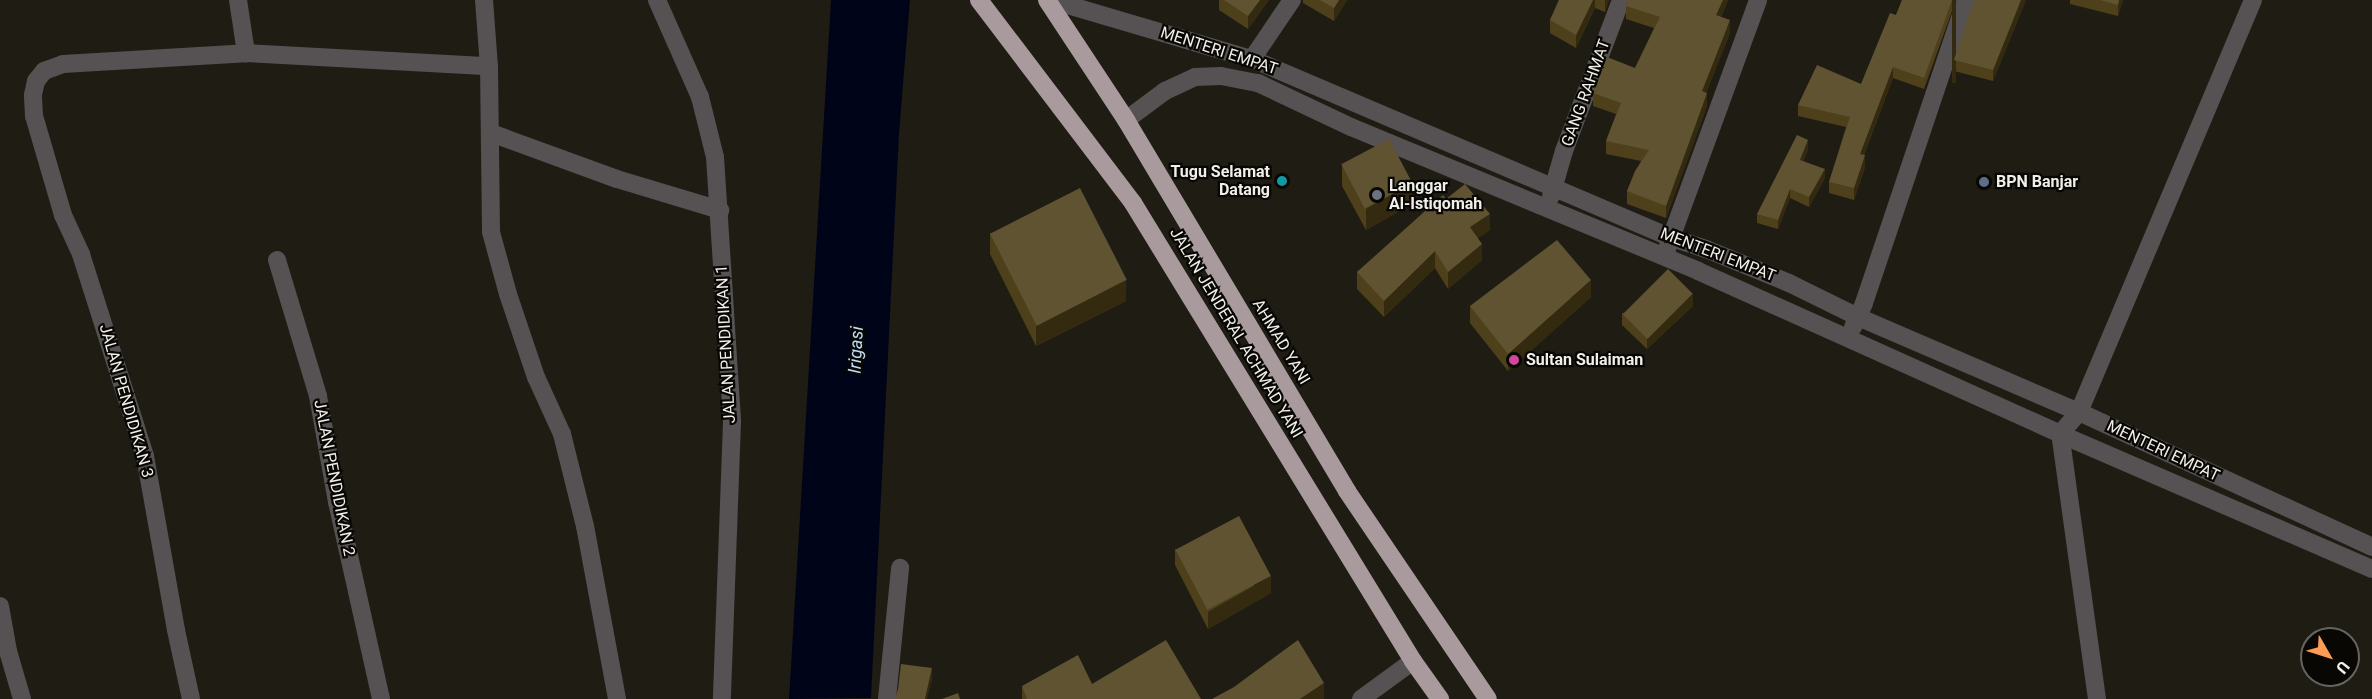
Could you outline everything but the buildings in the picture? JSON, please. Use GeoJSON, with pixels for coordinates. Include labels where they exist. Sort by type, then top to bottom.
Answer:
{"type":"FeatureCollection","features":[{"type":"Feature","properties":{"kind":"highway","name":"JALAN JENDERAL ACHMAD YANI"},"geometry":{"type":"LineString","coordinates":[[979,0],[1133,203],[1413,662],[1440,699]]}},
{"type":"Feature","properties":{"kind":"highway","name":"AHMAD YANI"},"geometry":{"type":"LineString","coordinates":[[1049,0],[1126,120],[1347,491],[1488,699]]}},
{"type":"Feature","properties":{"kind":"highway"},"geometry":{"type":"LineString","coordinates":[[1233,365],[1265,352]]}},
{"type":"Feature","properties":{"kind":"highway"},"geometry":{"type":"LineString","coordinates":[[1271,429],[1300,411]]}},
{"type":"Feature","properties":{"kind":"street"},"geometry":{"type":"LineString","coordinates":[[238,0],[246,53]]}},
{"type":"Feature","properties":{"kind":"street"},"geometry":{"type":"LineString","coordinates":[[484,0],[489,66],[491,232],[508,294],[533,366],[561,434],[585,526],[617,699]]}},
{"type":"Feature","properties":{"kind":"street","name":"JALAN PENDIDIKAN 1"},"geometry":{"type":"LineString","coordinates":[[657,0],[700,97],[715,157],[720,210],[732,422],[722,699]]}},
{"type":"Feature","properties":{"kind":"street","name":"MENTERI EMPAT"},"geometry":{"type":"LineString","coordinates":[[1049,0],[1252,59],[1672,238],[1706,249],[1789,283],[1858,317],[2079,412],[2372,547]]}},
{"type":"Feature","properties":{"kind":"street"},"geometry":{"type":"LineString","coordinates":[[1252,59],[1292,0]]}},
{"type":"Feature","properties":{"kind":"street","name":"GANG RAHMAT"},"geometry":{"type":"LineString","coordinates":[[1546,209],[1555,187],[1564,151],[1621,0]]}},
{"type":"Feature","properties":{"kind":"street"},"geometry":{"type":"LineString","coordinates":[[1663,258],[1758,0]]}},
{"type":"Feature","properties":{"kind":"street"},"geometry":{"type":"LineString","coordinates":[[1847,337],[1858,317],[1966,0]]}},
{"type":"Feature","properties":{"kind":"street"},"geometry":{"type":"LineString","coordinates":[[2097,699],[2060,434],[2079,412],[2253,0]]}},
{"type":"Feature","properties":{"kind":"street","name":"JALAN PENDIDIKAN 3"},"geometry":{"type":"LineString","coordinates":[[191,699],[176,630],[145,456],[81,254],[63,215],[34,116],[33,95],[36,81],[44,71],[63,64],[246,53],[489,66]]}},
{"type":"Feature","properties":{"kind":"street","name":"MENTERI EMPAT"},"geometry":{"type":"LineString","coordinates":[[1126,120],[1165,91],[1195,77],[1221,76],[1258,83],[1351,127],[1698,271],[2060,434],[2372,569]]}},
{"type":"Feature","properties":{"kind":"street"},"geometry":{"type":"LineString","coordinates":[[1351,127],[1357,103]]}},
{"type":"Feature","properties":{"kind":"street"},"geometry":{"type":"LineString","coordinates":[[491,134],[617,179],[720,210]]}},
{"type":"Feature","properties":{"kind":"street"},"geometry":{"type":"LineString","coordinates":[[1698,271],[1706,249]]}},
{"type":"Feature","properties":{"kind":"street","name":"JALAN PENDIDIKAN 2"},"geometry":{"type":"LineString","coordinates":[[277,260],[318,396],[337,502],[381,699]]}},
{"type":"Feature","properties":{"kind":"street"},"geometry":{"type":"LineString","coordinates":[[1947,382],[1956,359]]}},
{"type":"Feature","properties":{"kind":"street"},"geometry":{"type":"LineString","coordinates":[[2255,520],[2266,498]]}},
{"type":"Feature","properties":{"kind":"street"},"geometry":{"type":"LineString","coordinates":[[887,699],[900,568]]}},
{"type":"Feature","properties":{"kind":"street"},"geometry":{"type":"LineString","coordinates":[[0,606],[8,651],[22,699]]}},
{"type":"Feature","properties":{"kind":"street"},"geometry":{"type":"LineString","coordinates":[[1361,699],[1413,662]]}},
{"type":"Feature","properties":{"kind":"water","name":"Irigasi"},"geometry":{"type":"Polygon","coordinates":[[[831,0],[910,0],[899,133],[871,698],[789,699],[831,0]]]}},
{"type":"Feature","properties":{"kind":"place","name":"Tugu Selamat Datang"},"geometry":{"type":"Point","coordinates":[1282,181]}},
{"type":"Feature","properties":{"kind":"place","name":"BPN Banjar"},"geometry":{"type":"Point","coordinates":[1984,182]}},
{"type":"Feature","properties":{"kind":"place","name":"Langgar Al-Istiqomah"},"geometry":{"type":"Point","coordinates":[1377,195]}},
{"type":"Feature","properties":{"kind":"place","name":"Sultan Sulaiman"},"geometry":{"type":"Point","coordinates":[1514,360]}}]}
